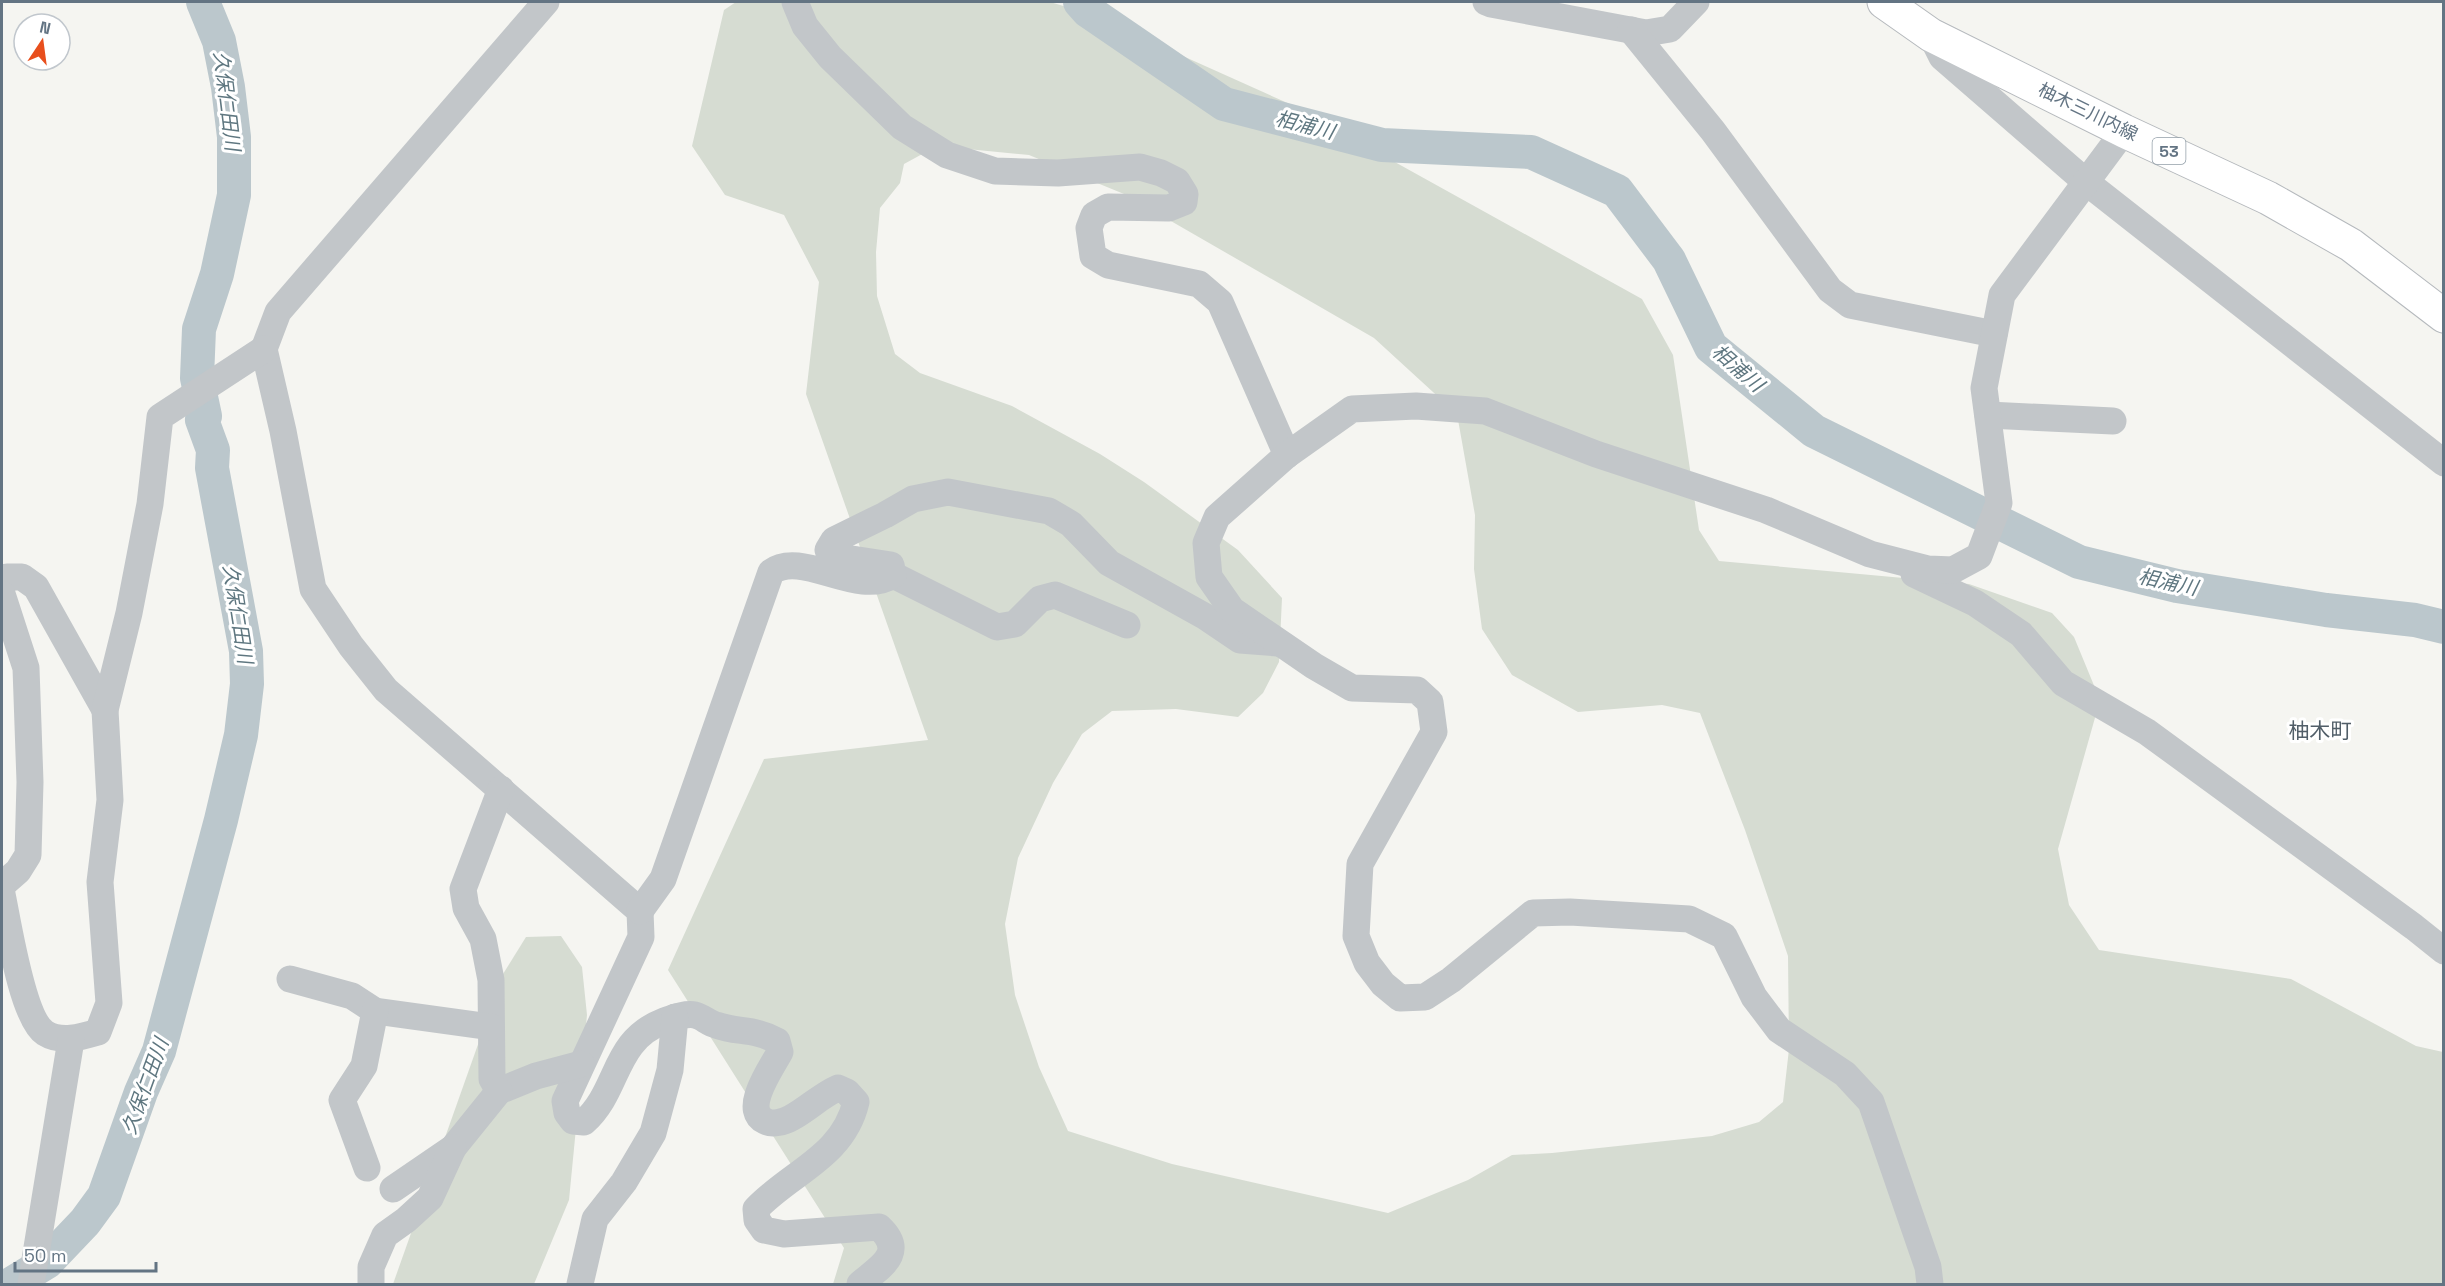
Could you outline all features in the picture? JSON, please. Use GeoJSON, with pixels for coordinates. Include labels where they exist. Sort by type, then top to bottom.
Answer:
{"type":"FeatureCollection","features":[{"type":"Feature","properties":{"kind":"main road","name":"柚木三川内線"},"geometry":{"type":"LineString","coordinates":[[1884,2],[1931,35],[2124,131],[2268,198],[2351,245],[2444,316]]}},
{"type":"Feature","properties":{"kind":"street"},"geometry":{"type":"LineString","coordinates":[[546,2],[278,312],[264,349],[283,431],[313,589],[351,646],[386,690],[640,911]]}},
{"type":"Feature","properties":{"kind":"street"},"geometry":{"type":"LineString","coordinates":[[795,2],[805,26],[830,57],[902,128],[947,155],[995,171],[1058,173],[1140,167],[1161,172],[1177,181],[1185,194],[1184,202],[1169,208],[1108,207],[1094,215],[1089,228],[1093,256],[1108,265],[1199,284],[1220,302],[1287,455]]}},
{"type":"Feature","properties":{"kind":"street"},"geometry":{"type":"LineString","coordinates":[[1486,2],[1646,33],[1670,29],[1696,2]]}},
{"type":"Feature","properties":{"kind":"street"},"geometry":{"type":"LineString","coordinates":[[1631,30],[1713,131],[1830,290],[1850,305],[1994,334]]}},
{"type":"Feature","properties":{"kind":"street"},"geometry":{"type":"LineString","coordinates":[[1931,35],[1942,57],[2086,182],[2444,464]]}},
{"type":"Feature","properties":{"kind":"street"},"geometry":{"type":"LineString","coordinates":[[1930,1284],[1928,1268],[1871,1102],[1845,1074],[1779,1030],[1754,997],[1724,936],[1689,919],[1570,912],[1533,913],[1451,980],[1425,997],[1400,998],[1383,984],[1367,963],[1356,936],[1360,864],[1434,732],[1430,702],[1417,690],[1352,687],[1281,644],[1232,610],[1209,577],[1206,543],[1217,517],[1287,455],[1352,409],[1416,406],[1485,411],[1596,454],[1766,510],[1835,541],[1928,569],[1953,570],[1979,556],[1999,502],[1984,388],[2002,295],[2124,131]]}},
{"type":"Feature","properties":{"kind":"street"},"geometry":{"type":"LineString","coordinates":[[2,894],[27,1008],[44,1032],[71,1040],[98,1032],[110,1003],[100,882],[110,800],[105,710],[129,613],[150,504],[160,417],[264,349]]}},
{"type":"Feature","properties":{"kind":"street"},"geometry":{"type":"LineString","coordinates":[[1988,415],[2113,421]]}},
{"type":"Feature","properties":{"kind":"street"},"geometry":{"type":"LineString","coordinates":[[893,575],[891,565],[839,557],[828,550],[834,540],[913,499],[948,492],[1049,511],[1071,524],[1109,563],[1206,617],[1240,640],[1281,644]]}},
{"type":"Feature","properties":{"kind":"street"},"geometry":{"type":"LineString","coordinates":[[1896,561],[1913,574],[1976,603],[2021,634],[2063,683],[2147,732],[2444,951]]}},
{"type":"Feature","properties":{"kind":"street"},"geometry":{"type":"LineString","coordinates":[[860,1284],[888,1260],[892,1249],[890,1237],[879,1227],[784,1234],[764,1230],[758,1220],[756,1209],[770,1194],[822,1158],[852,1120],[856,1102],[847,1092],[838,1088],[823,1095],[790,1119],[770,1123],[759,1118],[755,1111],[756,1097],[780,1052],[777,1041],[763,1033],[716,1025],[693,1015],[675,1017],[651,1026],[628,1045],[597,1111],[584,1122],[573,1121],[567,1113],[565,1101],[641,937],[640,911],[663,879],[771,572],[778,567],[798,567],[865,582],[883,581],[893,575]]}},
{"type":"Feature","properties":{"kind":"street"},"geometry":{"type":"LineString","coordinates":[[893,575],[997,627],[1014,624],[1040,599],[1055,595],[1127,625]]}},
{"type":"Feature","properties":{"kind":"street"},"geometry":{"type":"LineString","coordinates":[[2,587],[7,577],[22,577],[36,587],[105,710]]}},
{"type":"Feature","properties":{"kind":"street"},"geometry":{"type":"LineString","coordinates":[[2,594],[26,668],[30,782],[28,855],[18,871],[2,885]]}},
{"type":"Feature","properties":{"kind":"street"},"geometry":{"type":"LineString","coordinates":[[500,1091],[492,1079],[491,980],[483,939],[466,908],[463,889],[501,789]]}},
{"type":"Feature","properties":{"kind":"street"},"geometry":{"type":"LineString","coordinates":[[290,979],[352,996],[375,1011],[491,1027]]}},
{"type":"Feature","properties":{"kind":"street"},"geometry":{"type":"LineString","coordinates":[[367,1168],[342,1100],[364,1066],[375,1011]]}},
{"type":"Feature","properties":{"kind":"street"},"geometry":{"type":"LineString","coordinates":[[580,1284],[594,1219],[624,1182],[653,1133],[670,1070],[675,1017]]}},
{"type":"Feature","properties":{"kind":"street"},"geometry":{"type":"LineString","coordinates":[[31,1284],[71,1040]]}},
{"type":"Feature","properties":{"kind":"street"},"geometry":{"type":"LineString","coordinates":[[371,1284],[371,1268],[385,1235],[430,1198],[453,1148],[500,1091],[536,1076],[581,1064]]}},
{"type":"Feature","properties":{"kind":"street"},"geometry":{"type":"LineString","coordinates":[[393,1190],[453,1148]]}},
{"type":"Feature","properties":{"kind":"shaded area"},"geometry":{"type":"Polygon","coordinates":[[[736,2],[1050,2],[1087,13],[1292,105],[1642,299],[1673,355],[1699,530],[1719,561],[1969,584],[2052,613],[2074,637],[2100,700],[2058,849],[2069,905],[2099,950],[2291,979],[2416,1046],[2443,1052],[2443,1284],[833,1284],[844,1248],[668,970],[764,759],[928,740],[806,394],[819,282],[784,215],[725,195],[692,146],[724,10],[736,2]],[[937,146],[904,164],[900,183],[880,208],[876,252],[877,296],[895,354],[920,373],[1012,406],[1100,454],[1144,482],[1238,550],[1282,598],[1279,662],[1263,693],[1238,717],[1176,709],[1112,711],[1082,734],[1053,783],[1018,858],[1005,924],[1015,995],[1039,1067],[1068,1131],[1172,1164],[1388,1213],[1468,1180],[1512,1155],[1712,1136],[1759,1122],[1783,1102],[1789,1049],[1788,956],[1745,830],[1700,713],[1662,705],[1578,712],[1512,675],[1482,629],[1474,569],[1475,515],[1457,414],[1374,338],[1124,194],[1029,155],[937,146]]]}},
{"type":"Feature","properties":{"kind":"shaded area"},"geometry":{"type":"Polygon","coordinates":[[[561,936],[582,967],[587,1015],[569,1200],[534,1284],[393,1284],[503,974],[526,937],[561,936]]]}},
{"type":"Feature","properties":{"kind":"waterway","name":"久保仁田川"},"geometry":{"type":"LineString","coordinates":[[11,1284],[47,1262],[85,1222],[104,1196],[141,1092],[159,1051],[221,820],[241,735],[247,684],[246,651],[212,468],[213,450],[202,420],[205,416],[197,378],[199,329],[217,274],[234,195],[234,137],[228,87],[219,41],[203,2]]}},
{"type":"Feature","properties":{"kind":"waterway","name":"相浦川"},"geometry":{"type":"LineString","coordinates":[[1080,2],[1088,11],[1224,104],[1382,145],[1531,152],[1617,191],[1669,260],[1711,347],[1814,431],[2079,562],[2177,586],[2326,610],[2415,620],[2444,627]]}},
{"type":"Feature","properties":{"kind":"district","name":"柚木町"},"geometry":{"type":"Point","coordinates":[2320,731]}}]}
